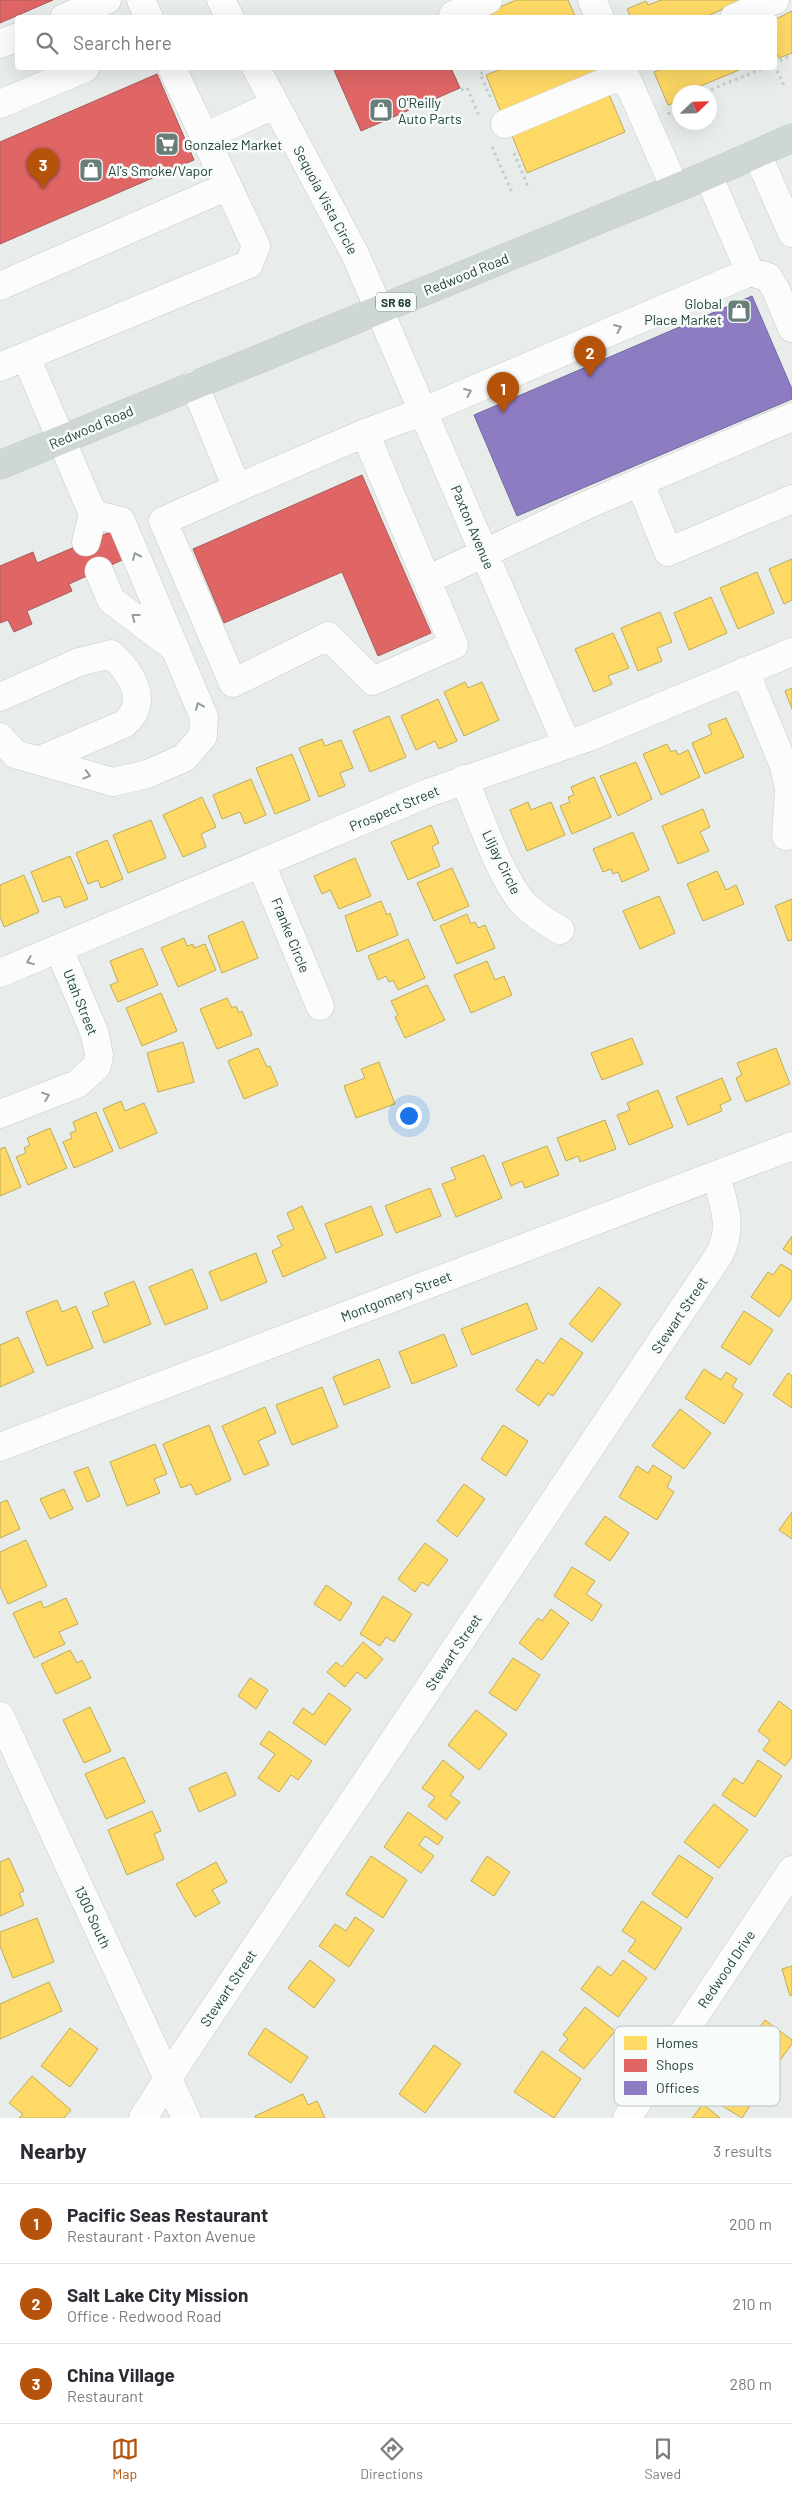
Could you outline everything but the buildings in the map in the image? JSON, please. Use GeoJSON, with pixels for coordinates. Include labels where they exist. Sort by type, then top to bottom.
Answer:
{"type":"FeatureCollection","features":[{"type":"Feature","properties":{"kind":"main road","name":"Redwood Road"},"geometry":{"type":"LineString","coordinates":[[0,465],[708,175],[792,138]]}},
{"type":"Feature","properties":{"kind":"street"},"geometry":{"type":"LineString","coordinates":[[71,15],[107,0]]}},
{"type":"Feature","properties":{"kind":"street"},"geometry":{"type":"LineString","coordinates":[[141,0],[148,15]]}},
{"type":"Feature","properties":{"kind":"street"},"geometry":{"type":"LineString","coordinates":[[221,0],[228,15]]}},
{"type":"Feature","properties":{"kind":"street"},"geometry":{"type":"LineString","coordinates":[[453,15],[488,0]]}},
{"type":"Feature","properties":{"kind":"street"},"geometry":{"type":"LineString","coordinates":[[592,0],[599,15]]}},
{"type":"Feature","properties":{"kind":"street"},"geometry":{"type":"LineString","coordinates":[[741,15],[775,0]]}},
{"type":"Feature","properties":{"kind":"street"},"geometry":{"type":"LineString","coordinates":[[0,44],[15,38]]}},
{"type":"Feature","properties":{"kind":"street"},"geometry":{"type":"LineString","coordinates":[[0,104],[80,70]]}},
{"type":"Feature","properties":{"kind":"street"},"geometry":{"type":"LineString","coordinates":[[0,367],[249,264],[256,246],[173,70]]}},
{"type":"Feature","properties":{"kind":"street","name":"Sequoia Vista Circle"},"geometry":{"type":"LineString","coordinates":[[257,70],[352,248],[380,308]]}},
{"type":"Feature","properties":{"kind":"street"},"geometry":{"type":"LineString","coordinates":[[505,124],[623,71],[675,188]]}},
{"type":"Feature","properties":{"kind":"street"},"geometry":{"type":"LineString","coordinates":[[205,137],[275,104]]}},
{"type":"Feature","properties":{"kind":"street"},"geometry":{"type":"LineString","coordinates":[[757,154],[792,233]]}},
{"type":"Feature","properties":{"kind":"street"},"geometry":{"type":"LineString","coordinates":[[708,175],[750,272]]}},
{"type":"Feature","properties":{"kind":"street"},"geometry":{"type":"LineString","coordinates":[[0,286],[228,186]]}},
{"type":"Feature","properties":{"kind":"street"},"geometry":{"type":"LineString","coordinates":[[365,433],[454,645],[373,681],[328,636],[233,683],[163,521],[365,433],[424,411],[750,272],[768,277],[776,290],[792,328]]}},
{"type":"Feature","properties":{"kind":"street","name":"Paxton Avenue"},"geometry":{"type":"LineString","coordinates":[[380,308],[567,746]]}},
{"type":"Feature","properties":{"kind":"street"},"geometry":{"type":"LineString","coordinates":[[26,357],[94,514],[86,542]]}},
{"type":"Feature","properties":{"kind":"street"},"geometry":{"type":"LineString","coordinates":[[194,384],[237,488]]}},
{"type":"Feature","properties":{"kind":"street"},"geometry":{"type":"LineString","coordinates":[[427,580],[640,482],[792,416]]}},
{"type":"Feature","properties":{"kind":"street"},"geometry":{"type":"LineString","coordinates":[[640,482],[668,552],[792,500]]}},
{"type":"Feature","properties":{"kind":"street"},"geometry":{"type":"LineString","coordinates":[[0,737],[15,754],[113,782],[147,774],[184,758],[203,736],[204,717],[121,521],[94,514]]}},
{"type":"Feature","properties":{"kind":"street"},"geometry":{"type":"LineString","coordinates":[[99,571],[111,600],[174,647]]}},
{"type":"Feature","properties":{"kind":"street","name":"Prospect Street"},"geometry":{"type":"LineString","coordinates":[[0,972],[464,779],[567,746],[792,652]]}},
{"type":"Feature","properties":{"kind":"street"},"geometry":{"type":"LineString","coordinates":[[0,697],[79,662],[111,654],[127,669],[138,694],[134,717],[124,724],[40,760]]}},
{"type":"Feature","properties":{"kind":"street"},"geometry":{"type":"LineString","coordinates":[[744,672],[784,766],[789,788],[786,836]]}},
{"type":"Feature","properties":{"kind":"street","name":"Liljay Circle"},"geometry":{"type":"LineString","coordinates":[[464,779],[510,885],[523,903],[540,919],[560,930]]}},
{"type":"Feature","properties":{"kind":"street","name":"Franke Circle"},"geometry":{"type":"LineString","coordinates":[[261,864],[320,1006]]}},
{"type":"Feature","properties":{"kind":"street","name":"Utah Street"},"geometry":{"type":"LineString","coordinates":[[0,1114],[77,1084],[97,1066],[99,1055],[95,1034],[59,949]]}},
{"type":"Feature","properties":{"kind":"street","name":"Montgomery Street"},"geometry":{"type":"LineString","coordinates":[[0,1447],[792,1146]]}},
{"type":"Feature","properties":{"kind":"street","name":"Stewart Street"},"geometry":{"type":"LineString","coordinates":[[143,2118],[719,1255],[727,1240],[728,1230],[716,1176]]}},
{"type":"Feature","properties":{"kind":"street","name":"1300 South"},"geometry":{"type":"LineString","coordinates":[[0,1716],[186,2118]]}},
{"type":"Feature","properties":{"kind":"street","name":"Redwood Drive"},"geometry":{"type":"LineString","coordinates":[[688,2026],[792,1870]]}},
{"type":"Feature","properties":{"kind":"street","name":"Redwood Drive"},"geometry":{"type":"LineString","coordinates":[[627,2118],[635,2106]]}},
{"type":"Feature","properties":{"kind":"path"},"geometry":{"type":"LineString","coordinates":[[777,62],[792,55]]}},
{"type":"Feature","properties":{"kind":"path"},"geometry":{"type":"LineString","coordinates":[[484,70],[485,72],[480,74],[492,100]]}},
{"type":"Feature","properties":{"kind":"path"},"geometry":{"type":"LineString","coordinates":[[717,87],[759,70]]}},
{"type":"Feature","properties":{"kind":"path"},"geometry":{"type":"LineString","coordinates":[[777,70],[784,86]]}},
{"type":"Feature","properties":{"kind":"path"},"geometry":{"type":"LineString","coordinates":[[663,116],[672,112]]}},
{"type":"Feature","properties":{"kind":"path"},"geometry":{"type":"LineString","coordinates":[[514,153],[529,188]]}},
{"type":"Feature","properties":{"kind":"place","name":"O'Reilly Auto Parts"},"geometry":{"type":"Point","coordinates":[381,110]}},
{"type":"Feature","properties":{"kind":"place","name":"Gonzalez Market"},"geometry":{"type":"Point","coordinates":[167,144]}},
{"type":"Feature","properties":{"kind":"place","name":"Al's Smoke/Vapor"},"geometry":{"type":"Point","coordinates":[91,170]}},
{"type":"Feature","properties":{"kind":"place","name":"China Village"},"geometry":{"type":"Point","coordinates":[43,189]}},
{"type":"Feature","properties":{"kind":"place","name":"Global Place Market"},"geometry":{"type":"Point","coordinates":[739,311]}},
{"type":"Feature","properties":{"kind":"place","name":"Salt Lake City Mission"},"geometry":{"type":"Point","coordinates":[590,377]}},
{"type":"Feature","properties":{"kind":"place","name":"Pacific Seas Restaurant"},"geometry":{"type":"Point","coordinates":[503,413]}}]}
